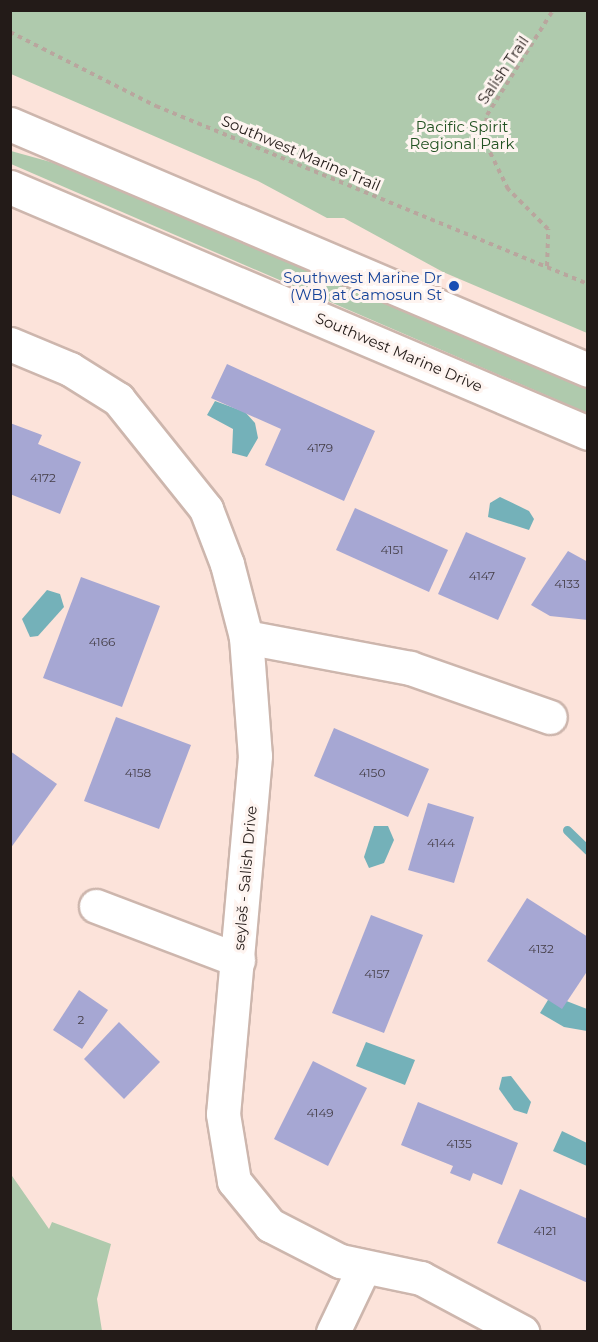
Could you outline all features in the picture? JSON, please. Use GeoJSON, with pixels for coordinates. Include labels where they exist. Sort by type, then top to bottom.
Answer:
{"type":"FeatureCollection","features":[{"type":"Feature","properties":{"kind":"street"},"geometry":{"type":"LineString","coordinates":[[10,124],[588,370]]}},
{"type":"Feature","properties":{"kind":"street","name":"Southwest Marine Drive"},"geometry":{"type":"LineString","coordinates":[[10,187],[588,433]]}},
{"type":"Feature","properties":{"kind":"street","name":"seyləš - Salish Drive"},"geometry":{"type":"LineString","coordinates":[[10,344],[70,369],[118,399],[148,431],[206,509],[246,637],[255,756],[223,1114],[234,1181],[270,1225],[340,1261],[421,1278],[522,1332]]}},
{"type":"Feature","properties":{"kind":"street"},"geometry":{"type":"LineString","coordinates":[[246,637],[410,668],[550,717]]}},
{"type":"Feature","properties":{"kind":"street"},"geometry":{"type":"LineString","coordinates":[[96,906],[238,960]]}},
{"type":"Feature","properties":{"kind":"street"},"geometry":{"type":"LineString","coordinates":[[333,1332],[364,1267]]}},
{"type":"Feature","properties":{"kind":"path","name":"Salish Trail"},"geometry":{"type":"LineString","coordinates":[[547,266],[548,229],[508,189],[484,140],[487,115],[553,10]]}},
{"type":"Feature","properties":{"kind":"path","name":"Southwest Marine Trail"},"geometry":{"type":"LineString","coordinates":[[10,32],[156,106],[465,238],[547,266],[588,284]]}},
{"type":"Feature","properties":{"kind":"green space","name":"Pacific Spirit Regional Park"},"geometry":{"type":"Polygon","coordinates":[[[11,10],[587,11],[587,333],[443,272],[344,218],[327,218],[258,181],[11,74],[11,10]]]}},
{"type":"Feature","properties":{"kind":"green space"},"geometry":{"type":"Polygon","coordinates":[[[11,151],[94,174],[587,389],[587,413],[11,164],[11,151]]]}},
{"type":"Feature","properties":{"kind":"green space"},"geometry":{"type":"Polygon","coordinates":[[[10,1173],[49,1229],[52,1222],[111,1244],[97,1299],[102,1331],[11,1331],[10,1173]]]}},
{"type":"Feature","properties":{"kind":"water"},"geometry":{"type":"Polygon","coordinates":[[[215,401],[245,412],[255,423],[258,438],[247,457],[232,453],[233,429],[207,415],[215,401]]]}},
{"type":"Feature","properties":{"kind":"water"},"geometry":{"type":"Polygon","coordinates":[[[500,497],[529,511],[534,519],[529,530],[488,517],[490,503],[500,497]]]}},
{"type":"Feature","properties":{"kind":"water"},"geometry":{"type":"Polygon","coordinates":[[[47,590],[60,594],[64,607],[38,636],[30,637],[22,619],[47,590]]]}},
{"type":"Feature","properties":{"kind":"water"},"geometry":{"type":"Polygon","coordinates":[[[374,826],[388,826],[394,840],[384,863],[369,868],[364,857],[374,826]]]}},
{"type":"Feature","properties":{"kind":"water"},"geometry":{"type":"Polygon","coordinates":[[[551,995],[587,1009],[587,1031],[564,1027],[540,1013],[551,995]]]}},
{"type":"Feature","properties":{"kind":"water"},"geometry":{"type":"Polygon","coordinates":[[[366,1042],[415,1060],[405,1085],[356,1066],[366,1042]]]}},
{"type":"Feature","properties":{"kind":"water"},"geometry":{"type":"Polygon","coordinates":[[[511,1076],[531,1102],[527,1114],[514,1110],[499,1089],[502,1077],[511,1076]]]}},
{"type":"Feature","properties":{"kind":"water"},"geometry":{"type":"Polygon","coordinates":[[[562,1131],[587,1143],[587,1166],[553,1151],[562,1131]]]}},
{"type":"Feature","properties":{"kind":"building"},"geometry":{"type":"Polygon","coordinates":[[[227,364],[375,431],[344,501],[265,465],[281,429],[211,398],[227,364]]]}},
{"type":"Feature","properties":{"kind":"building"},"geometry":{"type":"Polygon","coordinates":[[[10,423],[42,435],[38,444],[81,462],[60,514],[10,494],[10,423]]]}},
{"type":"Feature","properties":{"kind":"building"},"geometry":{"type":"Polygon","coordinates":[[[355,508],[448,550],[429,592],[336,550],[355,508]]]}},
{"type":"Feature","properties":{"kind":"building"},"geometry":{"type":"Polygon","coordinates":[[[466,532],[526,558],[498,620],[438,594],[466,532]]]}},
{"type":"Feature","properties":{"kind":"building"},"geometry":{"type":"Polygon","coordinates":[[[568,551],[588,562],[588,620],[550,616],[531,605],[568,551]]]}},
{"type":"Feature","properties":{"kind":"building"},"geometry":{"type":"Polygon","coordinates":[[[81,577],[160,606],[122,707],[43,678],[81,577]]]}},
{"type":"Feature","properties":{"kind":"building"},"geometry":{"type":"Polygon","coordinates":[[[116,717],[191,745],[159,829],[84,801],[116,717]]]}},
{"type":"Feature","properties":{"kind":"building"},"geometry":{"type":"Polygon","coordinates":[[[334,728],[429,769],[408,817],[314,776],[334,728]]]}},
{"type":"Feature","properties":{"kind":"building"},"geometry":{"type":"Polygon","coordinates":[[[10,751],[57,784],[10,849],[10,751]]]}},
{"type":"Feature","properties":{"kind":"building"},"geometry":{"type":"Polygon","coordinates":[[[428,803],[474,817],[454,883],[408,870],[428,803]]]}},
{"type":"Feature","properties":{"kind":"building"},"geometry":{"type":"Polygon","coordinates":[[[527,898],[588,937],[588,970],[562,1009],[487,961],[527,898]]]}},
{"type":"Feature","properties":{"kind":"building"},"geometry":{"type":"Polygon","coordinates":[[[371,915],[423,935],[384,1033],[332,1013],[371,915]]]}},
{"type":"Feature","properties":{"kind":"building"},"geometry":{"type":"Polygon","coordinates":[[[79,990],[108,1010],[82,1049],[53,1030],[79,990]]]}},
{"type":"Feature","properties":{"kind":"building"},"geometry":{"type":"Polygon","coordinates":[[[119,1022],[160,1062],[124,1099],[84,1059],[119,1022]]]}},
{"type":"Feature","properties":{"kind":"building"},"geometry":{"type":"Polygon","coordinates":[[[313,1061],[367,1088],[328,1166],[274,1139],[313,1061]]]}},
{"type":"Feature","properties":{"kind":"building"},"geometry":{"type":"Polygon","coordinates":[[[418,1102],[518,1143],[502,1185],[473,1173],[470,1181],[450,1173],[453,1166],[401,1145],[418,1102]]]}},
{"type":"Feature","properties":{"kind":"building"},"geometry":{"type":"Polygon","coordinates":[[[520,1189],[588,1219],[588,1283],[497,1243],[520,1189]]]}},
{"type":"Feature","properties":{"kind":"waterway"},"geometry":{"type":"LineString","coordinates":[[567,830],[588,850]]}},
{"type":"Feature","properties":{"kind":"place","name":"Southwest Marine Dr (WB) at Camosun St"},"geometry":{"type":"Point","coordinates":[454,286]}}]}
